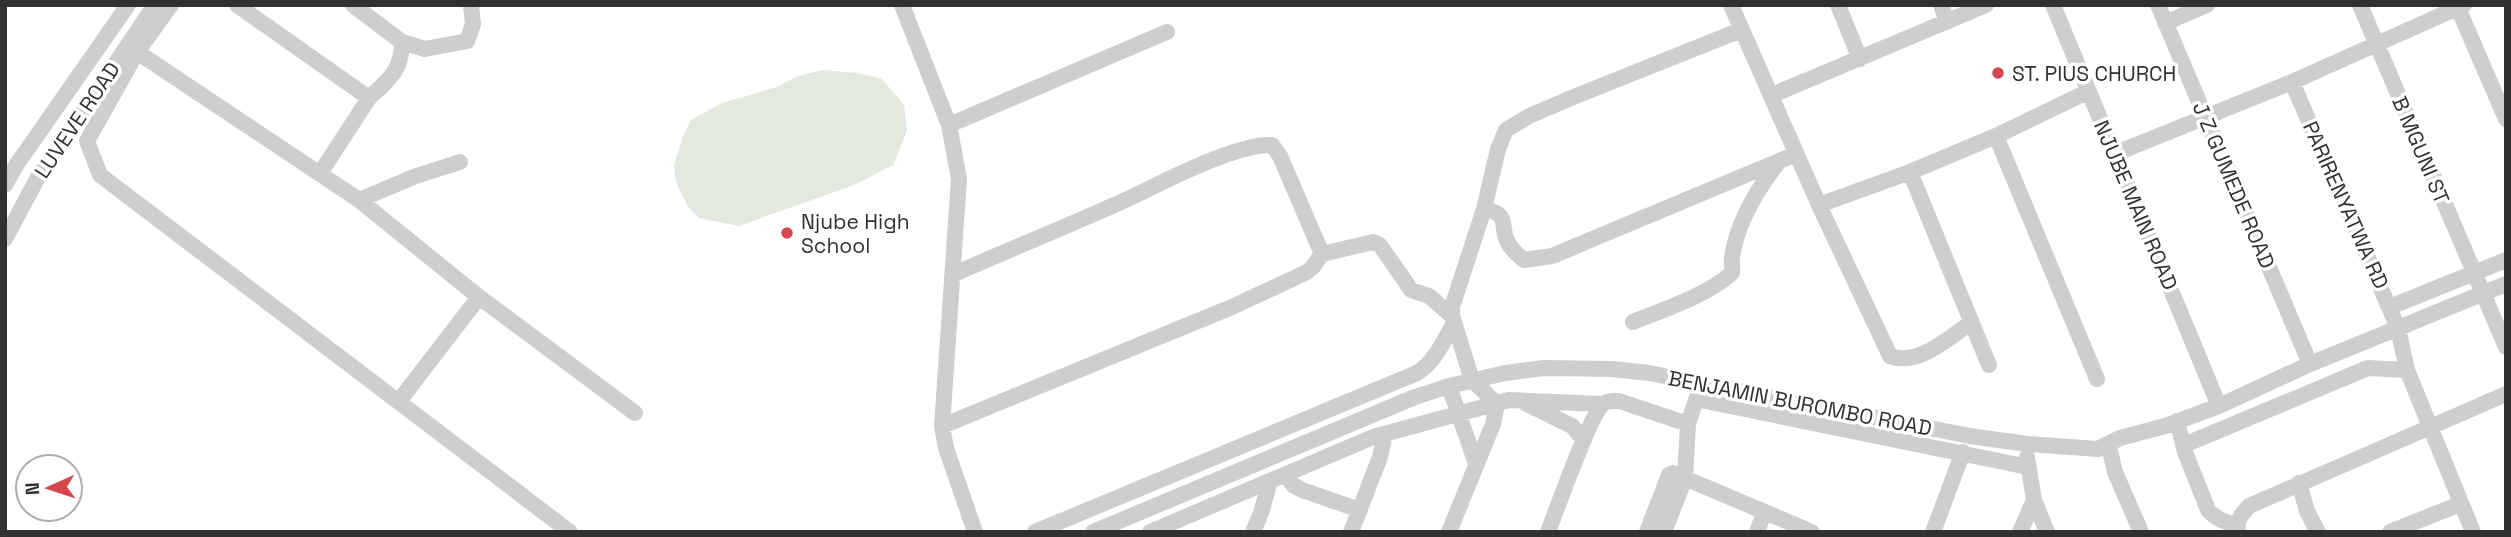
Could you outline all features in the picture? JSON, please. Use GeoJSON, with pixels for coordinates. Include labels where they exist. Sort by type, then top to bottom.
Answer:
{"type":"FeatureCollection","features":[{"type":"Feature","properties":{"kind":"street","name":"LUVEVE ROAD"},"geometry":{"type":"LineString","coordinates":[[5,185],[8,162],[128,5]]}},
{"type":"Feature","properties":{"kind":"street","name":"LUVEVE ROAD"},"geometry":{"type":"LineString","coordinates":[[5,239],[37,179],[155,5]]}},
{"type":"Feature","properties":{"kind":"street"},"geometry":{"type":"LineString","coordinates":[[171,5],[137,52],[87,141],[100,175],[570,532]]}},
{"type":"Feature","properties":{"kind":"street"},"geometry":{"type":"LineString","coordinates":[[237,5],[369,98]]}},
{"type":"Feature","properties":{"kind":"street"},"geometry":{"type":"LineString","coordinates":[[353,5],[402,43],[425,49],[467,41],[472,24],[471,5]]}},
{"type":"Feature","properties":{"kind":"street"},"geometry":{"type":"LineString","coordinates":[[902,5],[949,125],[959,179],[942,426],[946,448],[975,532]]}},
{"type":"Feature","properties":{"kind":"street"},"geometry":{"type":"LineString","coordinates":[[1731,5],[1796,155],[1890,356],[1906,358],[1924,354],[1971,323]]}},
{"type":"Feature","properties":{"kind":"street"},"geometry":{"type":"LineString","coordinates":[[1838,5],[1860,59]]}},
{"type":"Feature","properties":{"kind":"street"},"geometry":{"type":"LineString","coordinates":[[1941,5],[1947,22]]}},
{"type":"Feature","properties":{"kind":"street"},"geometry":{"type":"LineString","coordinates":[[1772,95],[1986,5]]}},
{"type":"Feature","properties":{"kind":"street","name":"NJUBE MAIN ROAD"},"geometry":{"type":"LineString","coordinates":[[2053,5],[2219,405]]}},
{"type":"Feature","properties":{"kind":"street","name":"J Z GUMEDE ROAD"},"geometry":{"type":"LineString","coordinates":[[2158,5],[2309,365]]}},
{"type":"Feature","properties":{"kind":"street"},"geometry":{"type":"LineString","coordinates":[[2165,23],[2207,5]]}},
{"type":"Feature","properties":{"kind":"street","name":"B MGUNI ST"},"geometry":{"type":"LineString","coordinates":[[2360,5],[2506,347]]}},
{"type":"Feature","properties":{"kind":"street"},"geometry":{"type":"LineString","coordinates":[[2114,153],[2206,119],[2461,6],[2506,119]]}},
{"type":"Feature","properties":{"kind":"street"},"geometry":{"type":"LineString","coordinates":[[1497,404],[1472,380],[1452,320],[1452,307],[1506,130],[1529,116],[1576,96],[1741,30]]}},
{"type":"Feature","properties":{"kind":"street"},"geometry":{"type":"LineString","coordinates":[[949,125],[1167,32]]}},
{"type":"Feature","properties":{"kind":"street"},"geometry":{"type":"LineString","coordinates":[[321,172],[369,98],[394,73],[402,60],[402,43]]}},
{"type":"Feature","properties":{"kind":"street"},"geometry":{"type":"LineString","coordinates":[[137,52],[321,172],[479,297],[635,413]]}},
{"type":"Feature","properties":{"kind":"street","name":"PARIRENYATWA RD"},"geometry":{"type":"LineString","coordinates":[[2292,82],[2399,327],[2407,370],[2473,532]]}},
{"type":"Feature","properties":{"kind":"street"},"geometry":{"type":"LineString","coordinates":[[1819,205],[1910,172],[1996,136],[2089,91]]}},
{"type":"Feature","properties":{"kind":"street"},"geometry":{"type":"LineString","coordinates":[[1996,136],[2096,379]]}},
{"type":"Feature","properties":{"kind":"street"},"geometry":{"type":"LineString","coordinates":[[954,274],[1165,181],[1261,144],[1272,145],[1280,156],[1322,254]]}},
{"type":"Feature","properties":{"kind":"street"},"geometry":{"type":"LineString","coordinates":[[1484,209],[1499,213],[1508,242],[1516,253],[1524,260],[1538,260],[1796,155]]}},
{"type":"Feature","properties":{"kind":"street"},"geometry":{"type":"LineString","coordinates":[[359,200],[416,176],[460,162]]}},
{"type":"Feature","properties":{"kind":"street"},"geometry":{"type":"LineString","coordinates":[[1633,322],[1691,299],[1732,273],[1732,258],[1745,217],[1758,190],[1778,162]]}},
{"type":"Feature","properties":{"kind":"street"},"geometry":{"type":"LineString","coordinates":[[1910,172],[1989,365]]}},
{"type":"Feature","properties":{"kind":"street"},"geometry":{"type":"LineString","coordinates":[[942,426],[1232,307],[1305,273],[1322,254],[1373,242],[1380,245],[1411,290],[1429,296],[1452,320]]}},
{"type":"Feature","properties":{"kind":"street"},"geometry":{"type":"LineString","coordinates":[[2390,307],[2506,260]]}},
{"type":"Feature","properties":{"kind":"street","name":"BENJAMIN BUROMBO ROAD"},"geometry":{"type":"LineString","coordinates":[[1093,532],[1415,397],[1472,380],[1544,368],[1568,367],[1649,373],[1699,391],[1970,436],[2026,444],[2098,449],[2120,438],[2219,405],[2506,284]]}},
{"type":"Feature","properties":{"kind":"street"},"geometry":{"type":"LineString","coordinates":[[399,401],[479,297]]}},
{"type":"Feature","properties":{"kind":"street"},"geometry":{"type":"LineString","coordinates":[[1035,532],[1417,373],[1426,368],[1433,359],[1452,320]]}},
{"type":"Feature","properties":{"kind":"street"},"geometry":{"type":"LineString","coordinates":[[2183,445],[2368,368],[2407,370]]}},
{"type":"Feature","properties":{"kind":"street"},"geometry":{"type":"LineString","coordinates":[[1449,386],[1476,464]]}},
{"type":"Feature","properties":{"kind":"street"},"geometry":{"type":"LineString","coordinates":[[1664,532],[1685,478],[1688,424],[1699,391],[2028,467]]}},
{"type":"Feature","properties":{"kind":"street"},"geometry":{"type":"LineString","coordinates":[[2177,421],[2183,445],[2208,510],[2237,528],[2239,516],[2249,506],[2506,394]]}},
{"type":"Feature","properties":{"kind":"street"},"geometry":{"type":"LineString","coordinates":[[1150,532],[1361,441],[1517,399],[1632,404],[1688,424]]}},
{"type":"Feature","properties":{"kind":"street"},"geometry":{"type":"LineString","coordinates":[[1517,399],[1566,423],[1584,440]]}},
{"type":"Feature","properties":{"kind":"street"},"geometry":{"type":"LineString","coordinates":[[1548,532],[1584,440],[1606,402]]}},
{"type":"Feature","properties":{"kind":"street"},"geometry":{"type":"LineString","coordinates":[[1449,532],[1493,424],[1497,404]]}},
{"type":"Feature","properties":{"kind":"street"},"geometry":{"type":"LineString","coordinates":[[1351,532],[1380,457],[1385,434]]}},
{"type":"Feature","properties":{"kind":"street"},"geometry":{"type":"LineString","coordinates":[[2026,444],[2034,500],[2047,532]]}},
{"type":"Feature","properties":{"kind":"street"},"geometry":{"type":"LineString","coordinates":[[2098,449],[2109,446],[2116,472],[2141,532]]}},
{"type":"Feature","properties":{"kind":"street"},"geometry":{"type":"LineString","coordinates":[[1933,532],[1963,452]]}},
{"type":"Feature","properties":{"kind":"street"},"geometry":{"type":"LineString","coordinates":[[1647,532],[1669,475],[1677,474],[1812,532]]}},
{"type":"Feature","properties":{"kind":"street"},"geometry":{"type":"LineString","coordinates":[[1286,475],[1293,485],[1302,490],[1360,510]]}},
{"type":"Feature","properties":{"kind":"street"},"geometry":{"type":"LineString","coordinates":[[1253,532],[1269,481]]}},
{"type":"Feature","properties":{"kind":"street"},"geometry":{"type":"LineString","coordinates":[[2299,483],[2307,511],[2318,532]]}},
{"type":"Feature","properties":{"kind":"street"},"geometry":{"type":"LineString","coordinates":[[2020,532],[2034,500]]}},
{"type":"Feature","properties":{"kind":"street"},"geometry":{"type":"LineString","coordinates":[[2390,532],[2460,504]]}},
{"type":"Feature","properties":{"kind":"street"},"geometry":{"type":"LineString","coordinates":[[1757,532],[1764,513]]}},
{"type":"Feature","properties":{"kind":"shaded area"},"geometry":{"type":"Polygon","coordinates":[[[823,70],[858,73],[882,79],[904,105],[907,130],[893,165],[854,185],[739,226],[699,218],[688,207],[676,182],[674,165],[691,120],[722,103],[823,70]]]}},
{"type":"Feature","properties":{"kind":"place","name":"ST. PIUS CHURCH"},"geometry":{"type":"Point","coordinates":[1998,73]}},
{"type":"Feature","properties":{"kind":"place","name":"Njube High School"},"geometry":{"type":"Point","coordinates":[787,233]}}]}
